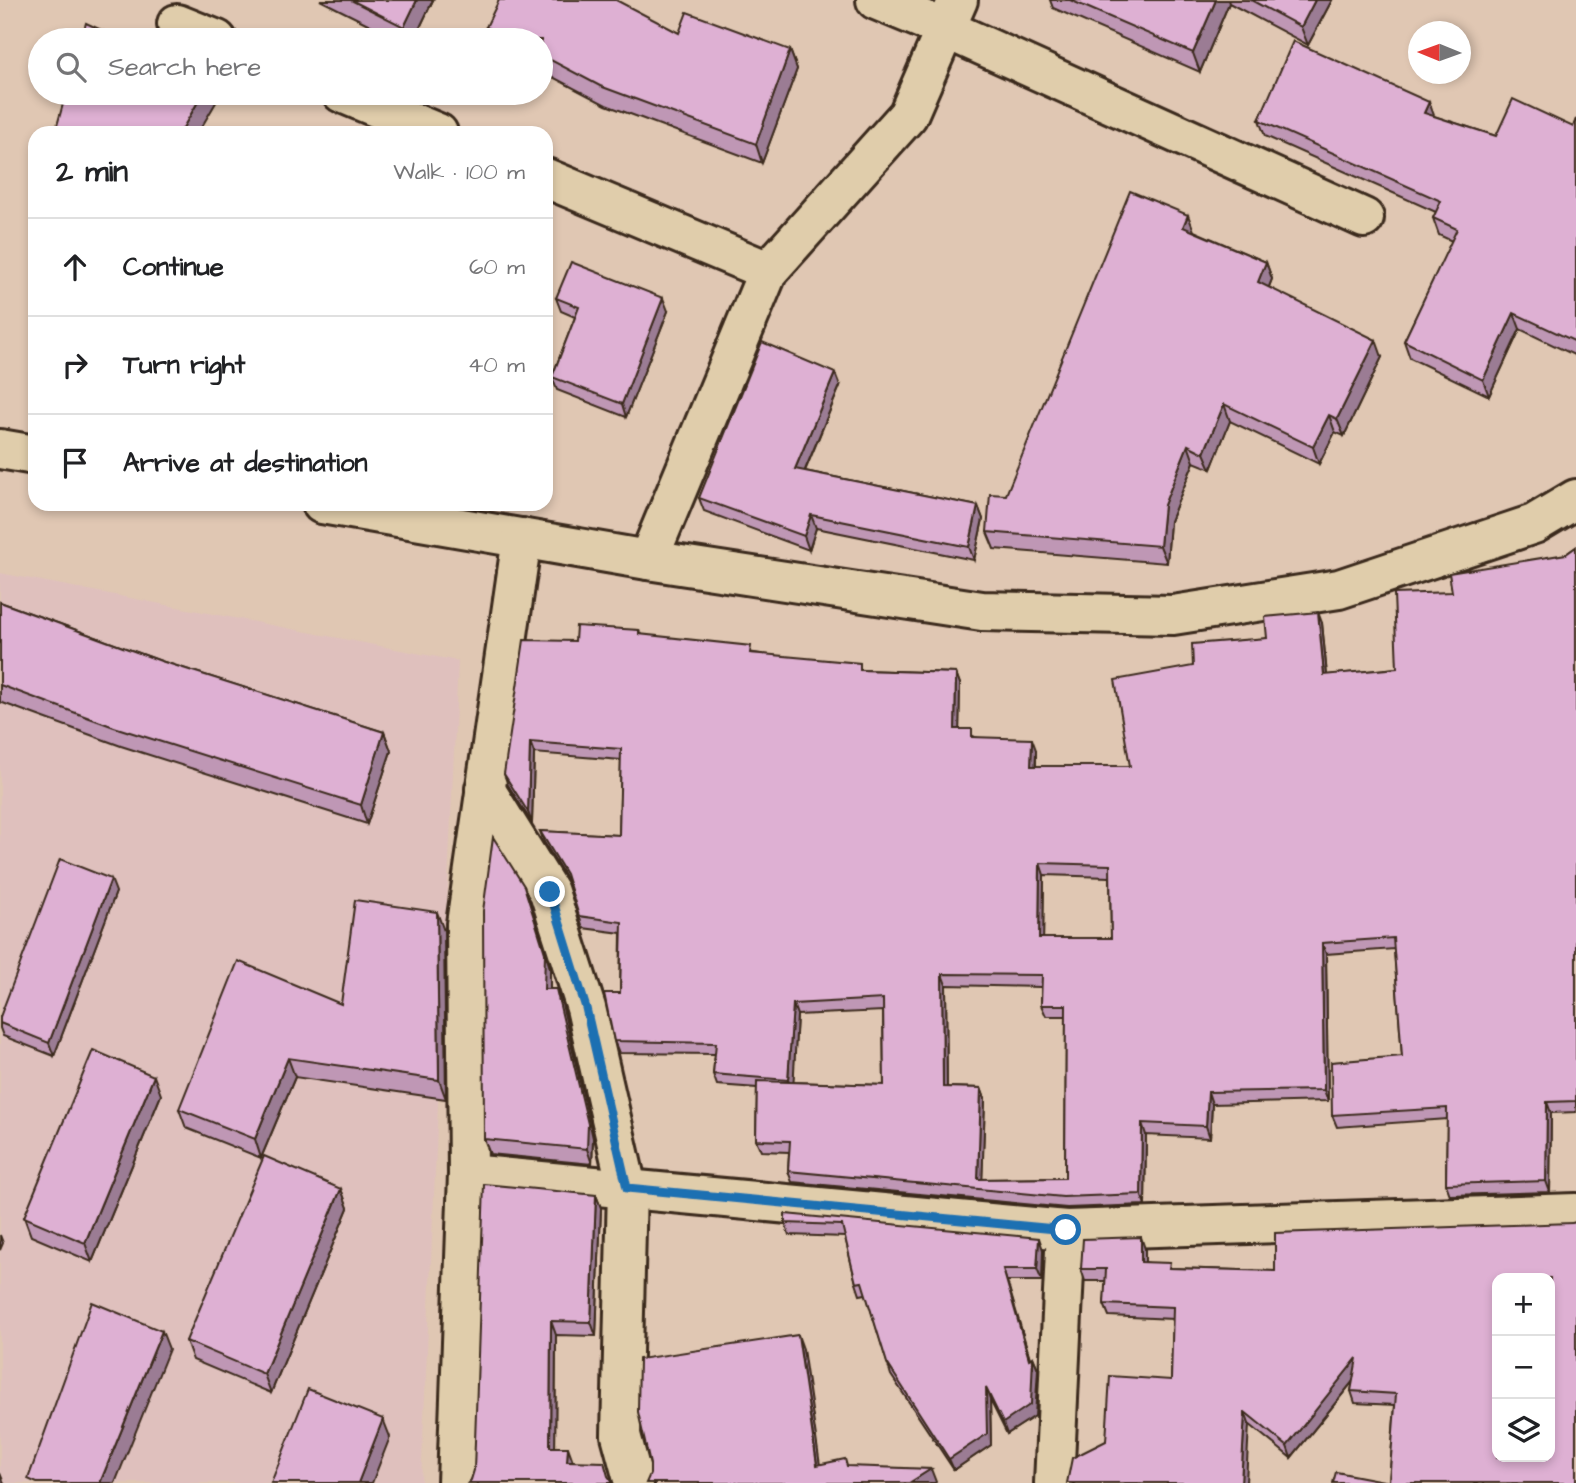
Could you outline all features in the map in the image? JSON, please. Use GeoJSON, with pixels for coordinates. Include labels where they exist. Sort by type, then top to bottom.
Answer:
{"type":"FeatureCollection","features":[{"type":"Feature","properties":{"kind":"street"},"geometry":{"type":"LineString","coordinates":[[876,0],[952,14],[1364,218]]}},
{"type":"Feature","properties":{"kind":"street"},"geometry":{"type":"LineString","coordinates":[[648,560],[768,271],[908,115],[952,14]]}},
{"type":"Feature","properties":{"kind":"street"},"geometry":{"type":"LineString","coordinates":[[177,24],[187,28]]}},
{"type":"Feature","properties":{"kind":"street"},"geometry":{"type":"LineString","coordinates":[[371,105],[421,126]]}},
{"type":"Feature","properties":{"kind":"street"},"geometry":{"type":"LineString","coordinates":[[553,181],[768,271]]}},
{"type":"Feature","properties":{"kind":"street"},"geometry":{"type":"LineString","coordinates":[[0,449],[28,454]]}},
{"type":"Feature","properties":{"kind":"street"},"geometry":{"type":"LineString","coordinates":[[363,511],[648,560],[982,611],[1173,615],[1339,589],[1534,524],[1576,499]]}},
{"type":"Feature","properties":{"kind":"street"},"geometry":{"type":"LineString","coordinates":[[457,1483],[468,1174],[466,924],[522,538]]}},
{"type":"Feature","properties":{"kind":"street"},"geometry":{"type":"LineString","coordinates":[[485,789],[550,892],[586,1008],[627,1188],[621,1435],[634,1483]]}},
{"type":"Feature","properties":{"kind":"street"},"geometry":{"type":"LineString","coordinates":[[468,1174],[1066,1230],[1576,1213]]}},
{"type":"Feature","properties":{"kind":"street"},"geometry":{"type":"LineString","coordinates":[[1054,1483],[1066,1230]]}},
{"type":"Feature","properties":{"kind":"shaded area"},"geometry":{"type":"Polygon","coordinates":[[[0,573],[458,661],[421,1483],[0,1483],[0,573]]]}},
{"type":"Feature","properties":{"kind":"building"},"geometry":{"type":"Polygon","coordinates":[[[351,0],[417,0],[404,27],[351,0]]]}},
{"type":"Feature","properties":{"kind":"building"},"geometry":{"type":"Polygon","coordinates":[[[499,0],[616,0],[679,33],[687,12],[790,50],[756,144],[600,86],[553,61],[553,28],[486,27],[499,0]]]}},
{"type":"Feature","properties":{"kind":"building"},"geometry":{"type":"Polygon","coordinates":[[[1070,0],[1216,0],[1193,53],[1070,0]]]}},
{"type":"Feature","properties":{"kind":"building"},"geometry":{"type":"Polygon","coordinates":[[[1251,0],[1315,0],[1301,27],[1251,0]]]}},
{"type":"Feature","properties":{"kind":"building"},"geometry":{"type":"Polygon","coordinates":[[[86,23],[97,28],[85,28],[86,23]]]}},
{"type":"Feature","properties":{"kind":"building"},"geometry":{"type":"Polygon","coordinates":[[[1293,41],[1429,102],[1424,113],[1496,136],[1513,99],[1573,127],[1576,119],[1576,342],[1514,313],[1483,380],[1404,341],[1457,229],[1433,218],[1441,201],[1259,120],[1293,41]]]}},
{"type":"Feature","properties":{"kind":"building"},"geometry":{"type":"Polygon","coordinates":[[[63,105],[196,105],[184,126],[57,126],[63,105]]]}},
{"type":"Feature","properties":{"kind":"building"},"geometry":{"type":"Polygon","coordinates":[[[1130,191],[1188,215],[1183,227],[1266,262],[1258,282],[1376,340],[1337,419],[1329,415],[1313,447],[1224,404],[1204,453],[1188,445],[1164,505],[1160,546],[987,532],[990,494],[1006,495],[1130,191]]]}},
{"type":"Feature","properties":{"kind":"building"},"geometry":{"type":"Polygon","coordinates":[[[571,262],[663,298],[622,404],[553,377],[579,307],[556,298],[571,262]]]}},
{"type":"Feature","properties":{"kind":"building"},"geometry":{"type":"Polygon","coordinates":[[[762,342],[835,373],[795,469],[978,506],[969,547],[811,515],[804,536],[699,498],[762,342]]]}},
{"type":"Feature","properties":{"kind":"building"},"geometry":{"type":"Polygon","coordinates":[[[1576,547],[1576,1101],[1547,1102],[1546,1181],[1446,1184],[1447,1108],[1332,1115],[1331,1062],[1402,1056],[1393,938],[1322,943],[1324,1090],[1208,1092],[1206,1126],[1142,1123],[1141,1194],[1063,1197],[788,1171],[790,1141],[756,1140],[757,1081],[884,1085],[883,999],[793,1004],[788,1080],[713,1074],[716,1043],[614,1041],[604,993],[620,993],[622,922],[579,916],[566,874],[540,831],[619,835],[621,749],[530,742],[528,812],[504,774],[524,640],[575,641],[576,626],[639,630],[639,634],[751,646],[750,653],[860,663],[860,670],[956,673],[955,729],[972,729],[972,737],[1032,739],[1031,766],[1130,766],[1115,680],[1193,666],[1192,644],[1267,638],[1265,617],[1318,612],[1324,675],[1397,668],[1394,594],[1452,592],[1449,573],[1566,554],[1576,547]],[[1040,863],[1039,938],[1111,938],[1110,865],[1040,863]],[[942,974],[943,1087],[981,1088],[978,1179],[1065,1178],[1066,1005],[1041,1005],[1042,975],[942,974]]]}},
{"type":"Feature","properties":{"kind":"building"},"geometry":{"type":"Polygon","coordinates":[[[0,602],[161,661],[384,732],[361,805],[114,727],[0,685],[0,602]]]}},
{"type":"Feature","properties":{"kind":"building"},"geometry":{"type":"Polygon","coordinates":[[[493,837],[524,886],[545,953],[544,989],[556,989],[588,1124],[587,1149],[484,1139],[483,911],[493,837]]]}},
{"type":"Feature","properties":{"kind":"building"},"geometry":{"type":"Polygon","coordinates":[[[60,859],[111,879],[49,1043],[0,1023],[0,1017],[60,859]]]}},
{"type":"Feature","properties":{"kind":"building"},"geometry":{"type":"Polygon","coordinates":[[[355,900],[437,912],[439,1080],[288,1058],[255,1139],[179,1109],[238,961],[341,1004],[355,900]]]}},
{"type":"Feature","properties":{"kind":"building"},"geometry":{"type":"Polygon","coordinates":[[[93,1050],[154,1076],[85,1243],[24,1217],[93,1050]]]}},
{"type":"Feature","properties":{"kind":"building"},"geometry":{"type":"Polygon","coordinates":[[[264,1156],[341,1189],[264,1374],[186,1341],[264,1156]]]}},
{"type":"Feature","properties":{"kind":"building"},"geometry":{"type":"Polygon","coordinates":[[[484,1184],[596,1195],[591,1322],[551,1321],[550,1447],[568,1447],[567,1461],[604,1462],[613,1483],[468,1483],[474,1470],[484,1184]]]}},
{"type":"Feature","properties":{"kind":"building"},"geometry":{"type":"Polygon","coordinates":[[[785,1214],[1039,1238],[1037,1269],[1003,1269],[1029,1359],[1033,1357],[1031,1404],[1003,1423],[986,1388],[987,1434],[949,1459],[887,1363],[862,1282],[856,1283],[842,1225],[785,1223],[785,1214]]]}},
{"type":"Feature","properties":{"kind":"building"},"geometry":{"type":"Polygon","coordinates":[[[1576,1222],[1576,1483],[1333,1483],[1336,1472],[1389,1482],[1396,1394],[1351,1391],[1357,1358],[1287,1446],[1245,1412],[1241,1483],[1067,1483],[1072,1458],[1106,1441],[1110,1376],[1171,1380],[1173,1307],[1104,1304],[1106,1269],[1081,1269],[1083,1239],[1141,1237],[1141,1262],[1170,1263],[1169,1268],[1275,1271],[1275,1233],[1576,1222]]]}},
{"type":"Feature","properties":{"kind":"building"},"geometry":{"type":"Polygon","coordinates":[[[92,1302],[162,1331],[100,1483],[37,1483],[28,1479],[92,1302]]]}},
{"type":"Feature","properties":{"kind":"building"},"geometry":{"type":"Polygon","coordinates":[[[798,1335],[817,1465],[845,1459],[847,1466],[931,1469],[909,1483],[646,1483],[650,1464],[638,1412],[639,1359],[798,1335]]]}},
{"type":"Feature","properties":{"kind":"building"},"geometry":{"type":"Polygon","coordinates":[[[308,1389],[383,1419],[358,1483],[271,1483],[308,1389]]]}},
{"type":"Feature","properties":{"kind":"route"},"geometry":{"type":"LineString","coordinates":[[550,892],[586,1008],[627,1188],[1066,1230]]}}]}
